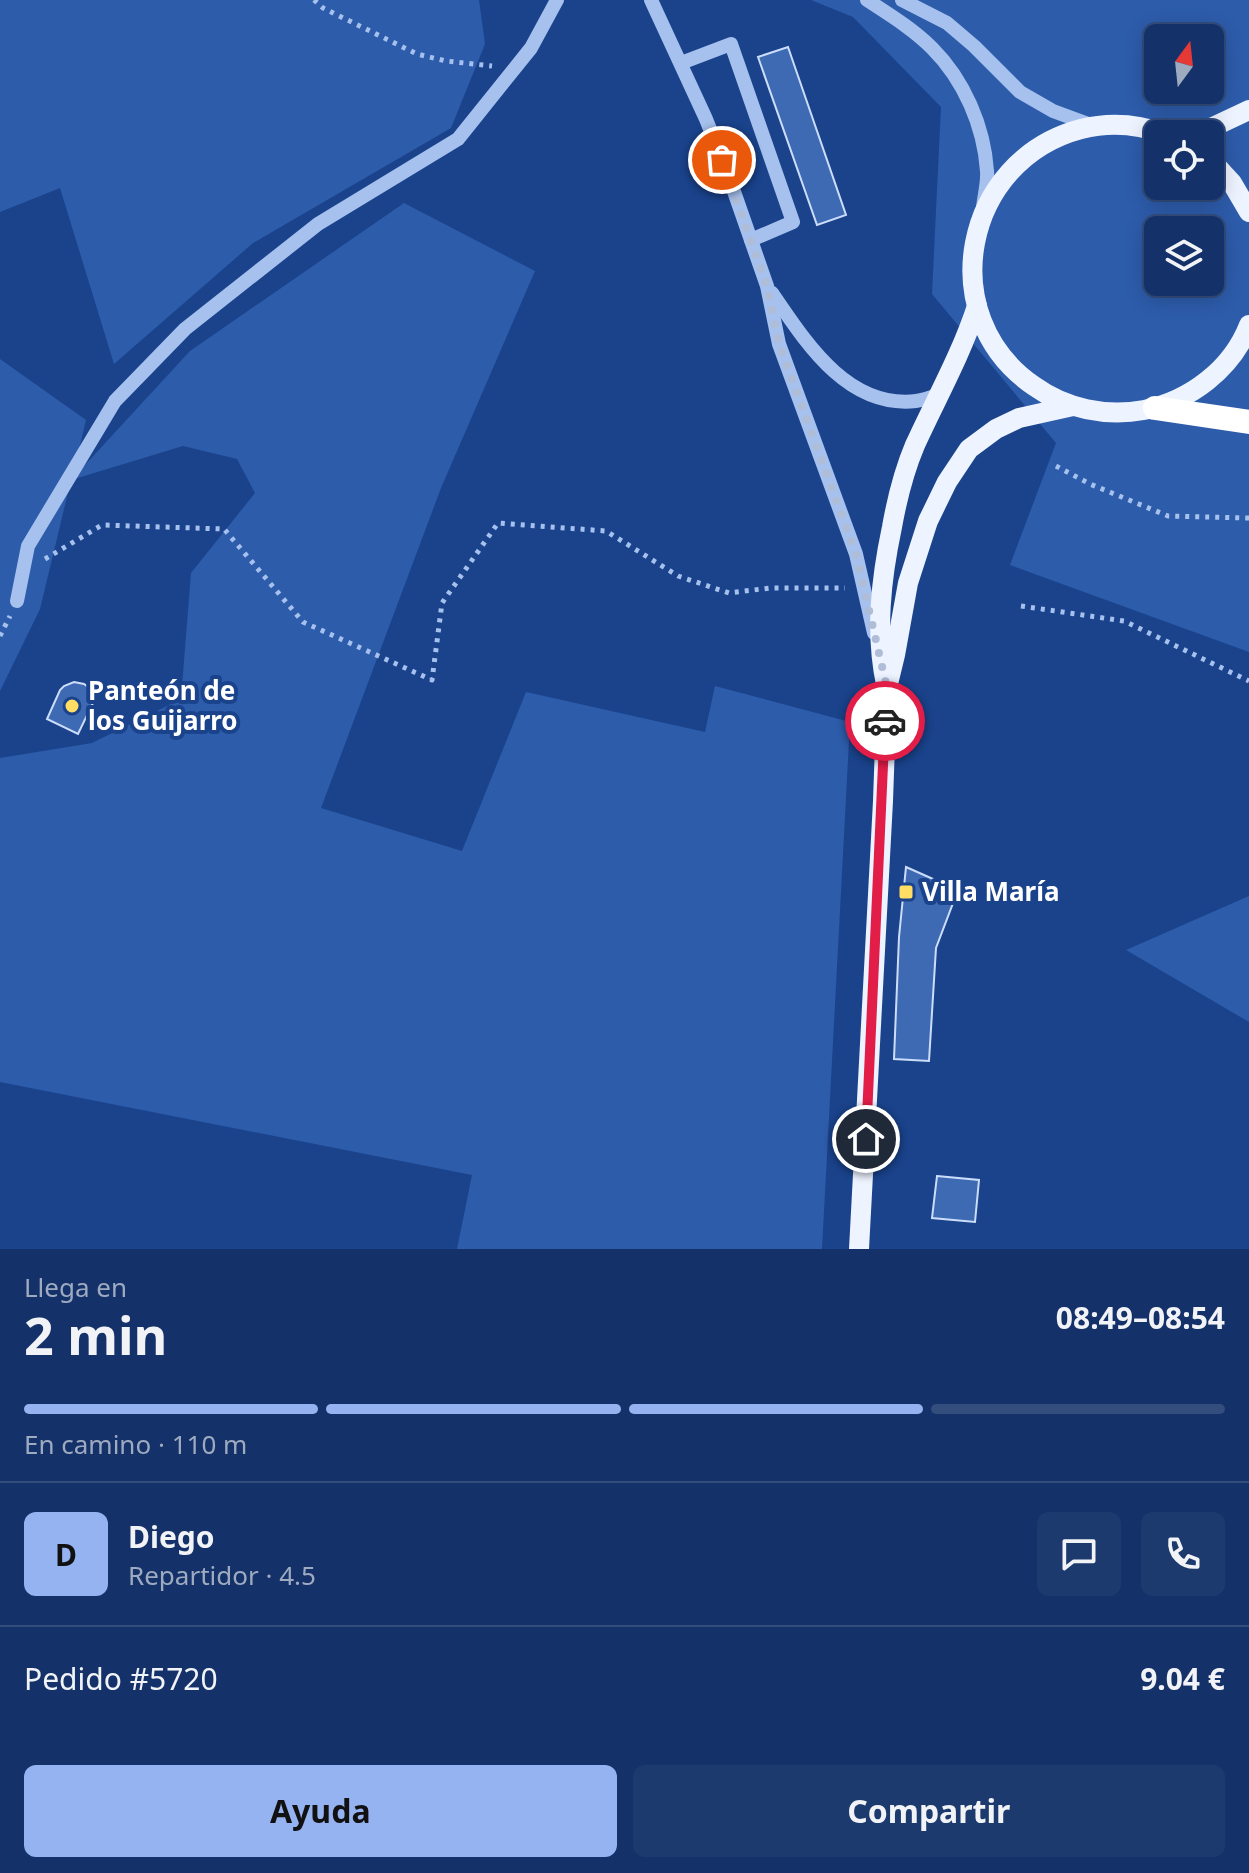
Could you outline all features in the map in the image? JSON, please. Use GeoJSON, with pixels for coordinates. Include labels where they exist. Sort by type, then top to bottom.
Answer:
{"type":"FeatureCollection","features":[{"type":"Feature","properties":{"kind":"highway"},"geometry":{"type":"LineString","coordinates":[[1155,408],[1249,422]]}},
{"type":"Feature","properties":{"kind":"main road"},"geometry":{"type":"LineString","coordinates":[[1224,122],[1249,110]]}},
{"type":"Feature","properties":{"kind":"main road"},"geometry":{"type":"LineString","coordinates":[[1144,128],[1095,126],[1066,133],[1038,147],[1014,166],[995,190],[981,217],[973,246],[972,276],[977,306],[987,333],[1002,357],[1046,395],[1073,406],[1114,413],[1155,408],[1199,387],[1233,354],[1249,325]]}},
{"type":"Feature","properties":{"kind":"main road"},"geometry":{"type":"LineString","coordinates":[[1224,174],[1249,212]]}},
{"type":"Feature","properties":{"kind":"main road"},"geometry":{"type":"LineString","coordinates":[[887,688],[880,656],[880,603],[897,500],[914,448],[967,338],[977,306]]}},
{"type":"Feature","properties":{"kind":"main road"},"geometry":{"type":"LineString","coordinates":[[861,1249],[887,688],[908,583],[928,521],[947,482],[969,449],[996,429],[1019,418],[1073,406]]}},
{"type":"Feature","properties":{"kind":"street"},"geometry":{"type":"LineString","coordinates":[[17,601],[28,546],[115,401],[185,329],[318,224],[458,139],[531,48],[557,0]]}},
{"type":"Feature","properties":{"kind":"street"},"geometry":{"type":"LineString","coordinates":[[651,0],[706,119],[751,240],[767,286],[779,344],[856,554],[880,656]]}},
{"type":"Feature","properties":{"kind":"street"},"geometry":{"type":"LineString","coordinates":[[867,0],[932,48],[955,76],[972,107],[988,173],[981,217]]}},
{"type":"Feature","properties":{"kind":"street"},"geometry":{"type":"LineString","coordinates":[[902,0],[947,23],[1020,92],[1053,111],[1095,126]]}},
{"type":"Feature","properties":{"kind":"street"},"geometry":{"type":"LineString","coordinates":[[681,63],[731,44],[793,222],[751,240]]}},
{"type":"Feature","properties":{"kind":"street"},"geometry":{"type":"LineString","coordinates":[[767,286],[825,365],[850,384],[872,395],[895,401],[917,401],[940,394]]}},
{"type":"Feature","properties":{"kind":"path"},"geometry":{"type":"LineString","coordinates":[[314,0],[323,8],[417,54],[490,67],[503,63],[515,67]]}},
{"type":"Feature","properties":{"kind":"path"},"geometry":{"type":"LineString","coordinates":[[1056,466],[1090,484],[1168,516],[1249,518]]}},
{"type":"Feature","properties":{"kind":"path"},"geometry":{"type":"LineString","coordinates":[[23,572],[102,525],[224,529],[303,622],[432,680],[442,603],[498,523],[606,531],[678,576],[729,593],[770,588],[864,588]]}},
{"type":"Feature","properties":{"kind":"path"},"geometry":{"type":"LineString","coordinates":[[1021,606],[1124,621],[1249,681]]}},
{"type":"Feature","properties":{"kind":"shaded area"},"geometry":{"type":"Polygon","coordinates":[[[0,0],[479,0],[485,44],[451,128],[253,243],[114,364],[60,188],[0,212],[0,0]]]}},
{"type":"Feature","properties":{"kind":"shaded area"},"geometry":{"type":"Polygon","coordinates":[[[811,0],[1249,0],[1249,652],[1010,565],[1056,443],[932,294],[941,107],[853,17],[811,0]]]}},
{"type":"Feature","properties":{"kind":"shaded area"},"geometry":{"type":"Polygon","coordinates":[[[404,203],[535,271],[441,488],[321,808],[462,851],[526,692],[705,732],[715,686],[850,722],[822,1249],[457,1249],[472,1175],[0,1082],[0,758],[92,743],[181,699],[191,573],[255,493],[237,459],[183,446],[71,480],[40,609],[0,691],[0,359],[86,420],[72,479],[190,351],[404,203]]]}},
{"type":"Feature","properties":{"kind":"shaded area"},"geometry":{"type":"Polygon","coordinates":[[[1249,896],[1249,1022],[1126,950],[1249,896]]]}},
{"type":"Feature","properties":{"kind":"building"},"geometry":{"type":"Polygon","coordinates":[[[788,47],[846,215],[817,225],[758,57],[788,47]]]}},
{"type":"Feature","properties":{"kind":"building","name":"Panteón de los Guijarro"},"geometry":{"type":"Polygon","coordinates":[[[74,682],[88,687],[93,697],[78,734],[47,719],[60,690],[74,682]]]}},
{"type":"Feature","properties":{"kind":"building"},"geometry":{"type":"Polygon","coordinates":[[[906,867],[958,890],[936,948],[929,1061],[894,1059],[899,937],[906,867]]]}},
{"type":"Feature","properties":{"kind":"building"},"geometry":{"type":"Polygon","coordinates":[[[937,1176],[979,1180],[975,1222],[932,1218],[937,1176]]]}},
{"type":"Feature","properties":{"kind":"way so far"},"geometry":{"type":"LineString","coordinates":[[722,160],[767,286],[779,344],[856,554],[887,688],[885,721]]}},
{"type":"Feature","properties":{"kind":"place","name":"Panteón de los Guijarro"},"geometry":{"type":"Point","coordinates":[72,706]}},
{"type":"Feature","properties":{"kind":"place","name":"Villa María"},"geometry":{"type":"Point","coordinates":[906,892]}},
{"type":"Feature","properties":{"kind":"route"},"geometry":{"type":"LineString","coordinates":[[866,1139],[885,721]]}}]}
